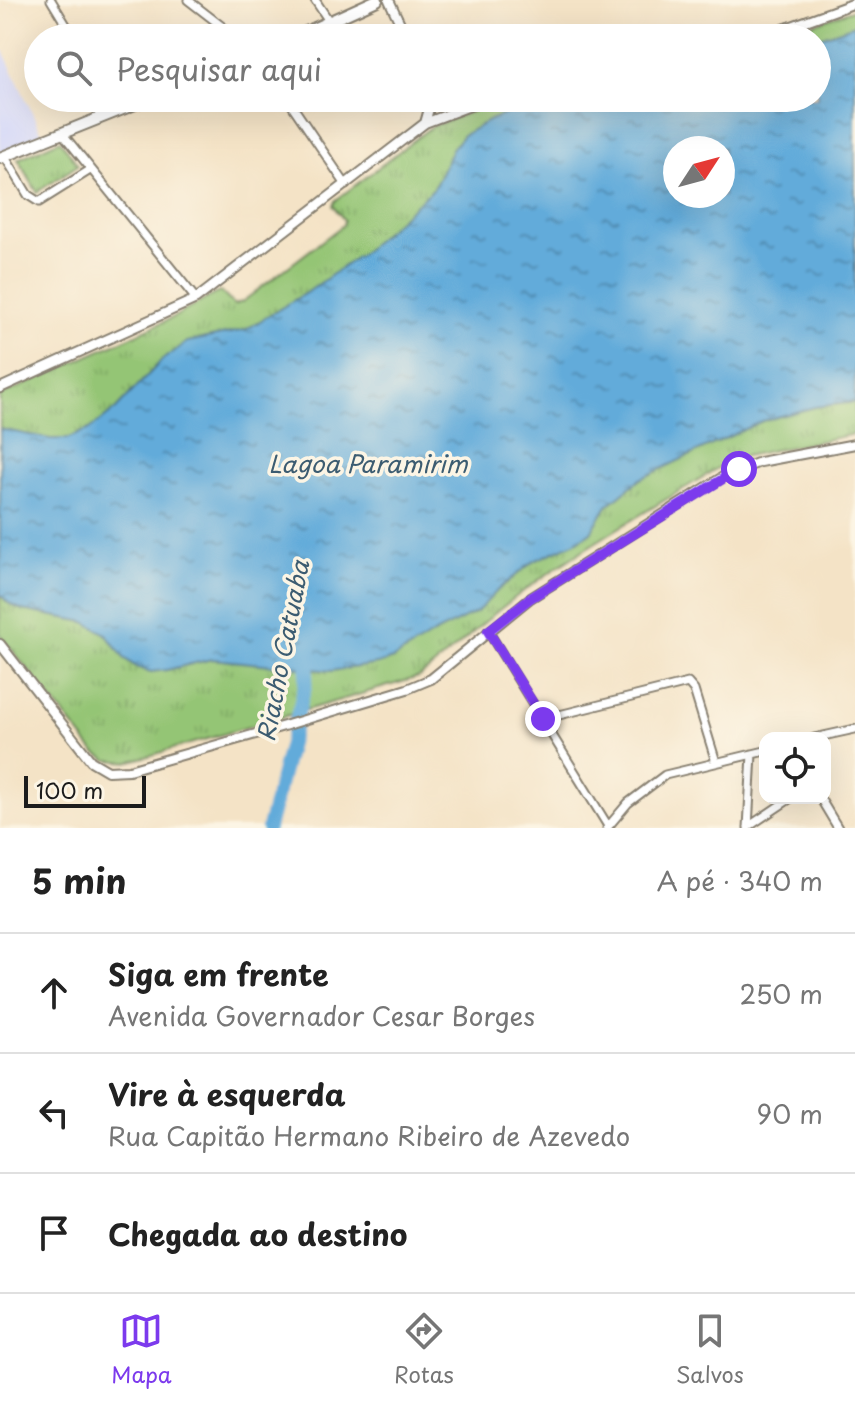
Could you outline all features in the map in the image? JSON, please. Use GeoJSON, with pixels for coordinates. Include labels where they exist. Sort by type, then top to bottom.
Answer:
{"type":"FeatureCollection","features":[{"type":"Feature","properties":{"kind":"main road"},"geometry":{"type":"LineString","coordinates":[[323,24],[377,0]]}},
{"type":"Feature","properties":{"kind":"main road"},"geometry":{"type":"LineString","coordinates":[[3,157],[115,112]]}},
{"type":"Feature","properties":{"kind":"street"},"geometry":{"type":"LineString","coordinates":[[51,0],[66,24]]}},
{"type":"Feature","properties":{"kind":"street"},"geometry":{"type":"LineString","coordinates":[[188,0],[219,24]]}},
{"type":"Feature","properties":{"kind":"street"},"geometry":{"type":"LineString","coordinates":[[315,0],[329,21]]}},
{"type":"Feature","properties":{"kind":"street"},"geometry":{"type":"LineString","coordinates":[[389,0],[400,24]]}},
{"type":"Feature","properties":{"kind":"street"},"geometry":{"type":"LineString","coordinates":[[793,24],[843,3],[855,3]]}},
{"type":"Feature","properties":{"kind":"street"},"geometry":{"type":"LineString","coordinates":[[98,112],[100,118]]}},
{"type":"Feature","properties":{"kind":"street"},"geometry":{"type":"LineString","coordinates":[[296,112],[346,185]]}},
{"type":"Feature","properties":{"kind":"street"},"geometry":{"type":"LineString","coordinates":[[425,123],[428,112]]}},
{"type":"Feature","properties":{"kind":"street"},"geometry":{"type":"LineString","coordinates":[[0,388],[196,299],[425,123],[450,112]]}},
{"type":"Feature","properties":{"kind":"street"},"geometry":{"type":"LineString","coordinates":[[62,133],[196,299]]}},
{"type":"Feature","properties":{"kind":"street"},"geometry":{"type":"LineString","coordinates":[[3,157],[28,195],[39,202],[90,170]]}},
{"type":"Feature","properties":{"kind":"street"},"geometry":{"type":"LineString","coordinates":[[0,644],[81,751],[102,768],[117,771],[270,731],[421,683],[443,670],[529,599],[726,475],[760,462],[855,444]]}},
{"type":"Feature","properties":{"kind":"street"},"geometry":{"type":"LineString","coordinates":[[488,631],[608,827],[628,803],[665,775],[759,752]]}},
{"type":"Feature","properties":{"kind":"street"},"geometry":{"type":"LineString","coordinates":[[543,719],[688,683],[694,690],[716,762]]}},
{"type":"Feature","properties":{"kind":"street"},"geometry":{"type":"LineString","coordinates":[[831,734],[855,729]]}},
{"type":"Feature","properties":{"kind":"street"},"geometry":{"type":"LineString","coordinates":[[748,827],[752,754]]}},
{"type":"Feature","properties":{"kind":"street"},"geometry":{"type":"LineString","coordinates":[[748,827],[782,804]]}},
{"type":"Feature","properties":{"kind":"street"},"geometry":{"type":"LineString","coordinates":[[824,804],[838,828]]}},
{"type":"Feature","properties":{"kind":"shaded area"},"geometry":{"type":"Polygon","coordinates":[[[0,44],[24,95],[24,112],[32,112],[45,140],[0,156],[0,44]]]}},
{"type":"Feature","properties":{"kind":"green space","name":"Lagoa Paramirim"},"geometry":{"type":"Polygon","coordinates":[[[855,9],[855,434],[745,456],[721,466],[556,568],[504,606],[419,677],[128,762],[108,760],[94,752],[0,635],[0,396],[172,318],[215,294],[221,292],[234,305],[242,302],[343,225],[344,220],[333,206],[335,201],[431,127],[470,112],[831,112],[831,24],[812,24],[855,9]]]}},
{"type":"Feature","properties":{"kind":"green space"},"geometry":{"type":"Polygon","coordinates":[[[60,140],[78,165],[37,192],[18,159],[60,140]]]}},
{"type":"Feature","properties":{"kind":"water","name":"Lagoa Paramirim"},"geometry":{"type":"Polygon","coordinates":[[[855,25],[855,402],[815,407],[762,421],[640,479],[607,506],[591,532],[534,561],[477,612],[393,659],[378,664],[331,671],[212,659],[151,672],[136,667],[124,658],[106,634],[85,622],[22,610],[8,603],[0,594],[0,429],[66,439],[90,429],[116,409],[162,360],[187,342],[245,330],[312,289],[362,253],[434,188],[453,147],[463,135],[510,112],[831,112],[831,33],[855,25]]]}},
{"type":"Feature","properties":{"kind":"waterway","name":"Riacho Catuaba"},"geometry":{"type":"LineString","coordinates":[[268,828],[305,686],[310,650]]}},
{"type":"Feature","properties":{"kind":"route"},"geometry":{"type":"LineString","coordinates":[[543,719],[488,631],[529,599],[739,469]]}}]}
